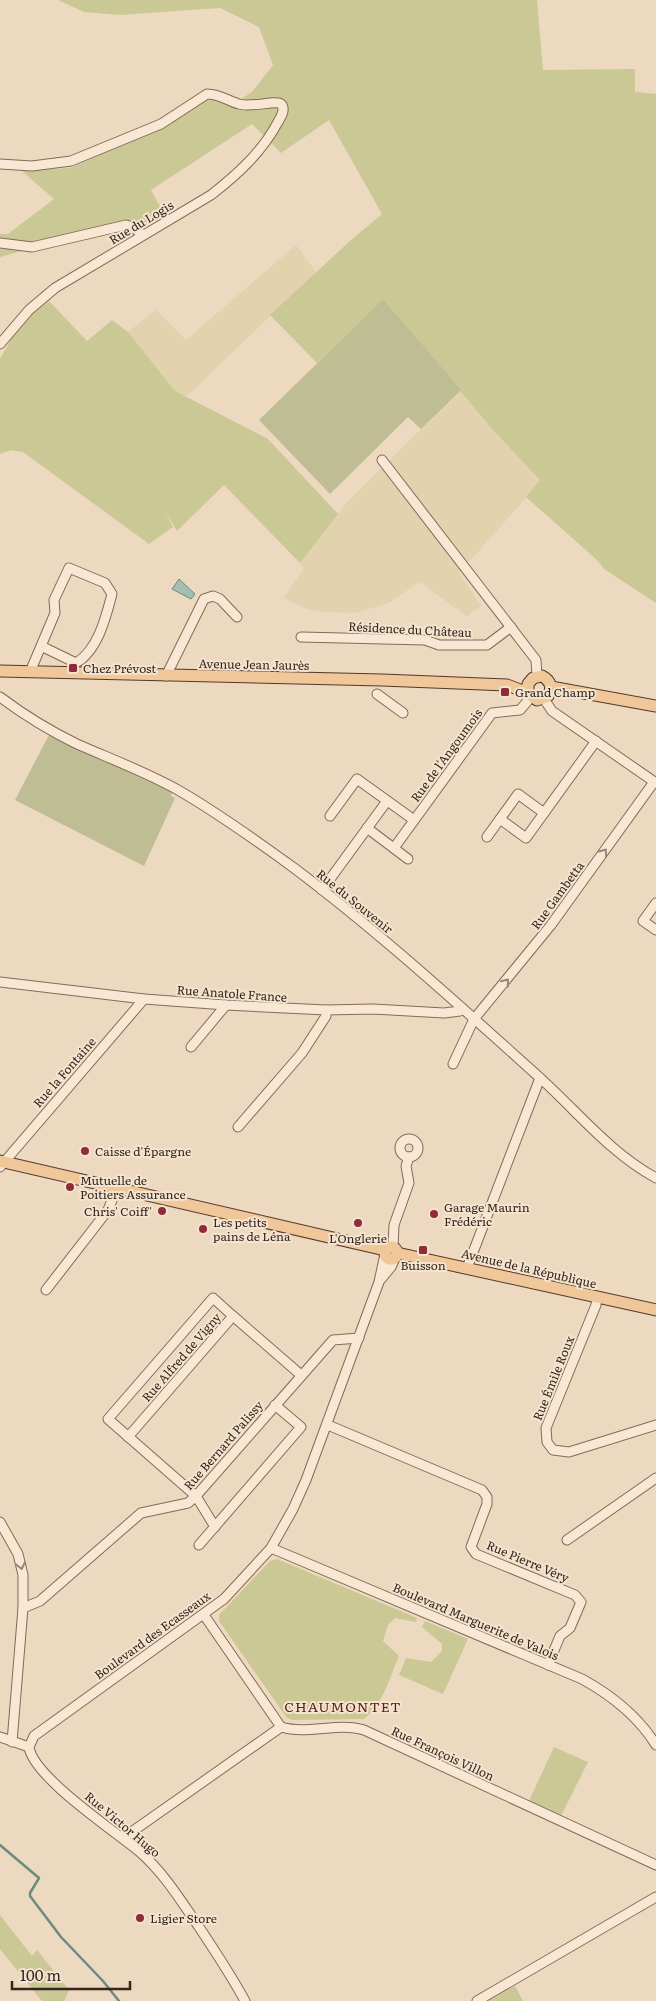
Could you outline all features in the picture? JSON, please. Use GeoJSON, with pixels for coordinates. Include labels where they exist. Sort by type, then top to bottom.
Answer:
{"type":"FeatureCollection","features":[{"type":"Feature","properties":{"kind":"main road","name":"Avenue Jean Jaurès"},"geometry":{"type":"LineString","coordinates":[[0,671],[507,685],[534,678]]}},
{"type":"Feature","properties":{"kind":"main road"},"geometry":{"type":"LineString","coordinates":[[551,687],[548,696],[537,700],[530,695],[528,684],[534,678],[546,679],[551,687],[656,706]]}},
{"type":"Feature","properties":{"kind":"main road","name":"Avenue Jean Jaurès"},"geometry":{"type":"LineString","coordinates":[[507,685],[530,695]]}},
{"type":"Feature","properties":{"kind":"main road","name":"Avenue de la République"},"geometry":{"type":"LineString","coordinates":[[1,1163],[656,1310]]}},
{"type":"Feature","properties":{"kind":"street","name":"Rue du Logis"},"geometry":{"type":"LineString","coordinates":[[0,164],[32,166],[71,161],[161,124],[207,94],[224,97],[240,105],[260,105],[276,102],[280,103],[283,112],[263,147],[229,182],[212,196],[142,235],[56,288],[24,315],[0,344]]}},
{"type":"Feature","properties":{"kind":"street"},"geometry":{"type":"LineString","coordinates":[[0,243],[32,246],[98,233],[126,225],[134,228],[142,235]]}},
{"type":"Feature","properties":{"kind":"street"},"geometry":{"type":"LineString","coordinates":[[382,460],[536,660],[534,678]]}},
{"type":"Feature","properties":{"kind":"street"},"geometry":{"type":"LineString","coordinates":[[30,672],[41,646],[55,613],[54,600],[69,568],[104,583],[112,594],[105,625],[83,659],[76,663],[41,646]]}},
{"type":"Feature","properties":{"kind":"street"},"geometry":{"type":"LineString","coordinates":[[166,676],[204,599],[214,596],[220,599],[237,617]]}},
{"type":"Feature","properties":{"kind":"street","name":"Résidence du Château"},"geometry":{"type":"LineString","coordinates":[[301,637],[425,640],[439,645],[487,645],[511,627]]}},
{"type":"Feature","properties":{"kind":"street"},"geometry":{"type":"LineString","coordinates":[[377,694],[403,713]]}},
{"type":"Feature","properties":{"kind":"street","name":"Rue de l'Angoumois"},"geometry":{"type":"LineString","coordinates":[[394,848],[492,713],[520,710],[530,695]]}},
{"type":"Feature","properties":{"kind":"street","name":"Rue du Souvenir"},"geometry":{"type":"LineString","coordinates":[[0,697],[16,709],[76,743],[178,790],[294,868],[463,1009],[540,1078],[622,1156],[656,1178]]}},
{"type":"Feature","properties":{"kind":"street"},"geometry":{"type":"LineString","coordinates":[[544,699],[552,711],[655,782]]}},
{"type":"Feature","properties":{"kind":"street"},"geometry":{"type":"LineString","coordinates":[[500,819],[526,838],[596,741]]}},
{"type":"Feature","properties":{"kind":"street"},"geometry":{"type":"LineString","coordinates":[[330,816],[357,779],[414,820]]}},
{"type":"Feature","properties":{"kind":"street","name":"Rue Gambetta"},"geometry":{"type":"LineString","coordinates":[[454,1064],[474,1019],[552,925],[655,782]]}},
{"type":"Feature","properties":{"kind":"street"},"geometry":{"type":"LineString","coordinates":[[487,837],[518,794],[544,813]]}},
{"type":"Feature","properties":{"kind":"street"},"geometry":{"type":"LineString","coordinates":[[322,890],[387,801]]}},
{"type":"Feature","properties":{"kind":"street"},"geometry":{"type":"LineString","coordinates":[[367,828],[408,859]]}},
{"type":"Feature","properties":{"kind":"street"},"geometry":{"type":"LineString","coordinates":[[656,903],[643,921],[656,930]]}},
{"type":"Feature","properties":{"kind":"street","name":"Rue Anatole France"},"geometry":{"type":"LineString","coordinates":[[0,982],[144,1000],[226,1005],[326,1010],[373,1009],[444,1012],[460,1011],[463,1009]]}},
{"type":"Feature","properties":{"kind":"street","name":"Rue la Fontaine"},"geometry":{"type":"LineString","coordinates":[[1,1163],[144,1000]]}},
{"type":"Feature","properties":{"kind":"street"},"geometry":{"type":"LineString","coordinates":[[191,1047],[226,1005]]}},
{"type":"Feature","properties":{"kind":"street"},"geometry":{"type":"LineString","coordinates":[[238,1127],[302,1053],[326,1016],[326,1010]]}},
{"type":"Feature","properties":{"kind":"street"},"geometry":{"type":"LineString","coordinates":[[467,1268],[540,1078]]}},
{"type":"Feature","properties":{"kind":"street","name":"Boulevard des Ecasseaux"},"geometry":{"type":"LineString","coordinates":[[29,1747],[34,1736],[224,1599],[271,1548],[293,1508],[328,1425],[391,1252],[394,1224],[409,1183],[406,1166],[409,1157]]}},
{"type":"Feature","properties":{"kind":"street"},"geometry":{"type":"LineString","coordinates":[[46,1290],[108,1210],[117,1188]]}},
{"type":"Feature","properties":{"kind":"street","name":"Rue Émile Roux"},"geometry":{"type":"LineString","coordinates":[[597,1297],[546,1428],[547,1442],[553,1450],[569,1452],[656,1425]]}},
{"type":"Feature","properties":{"kind":"street"},"geometry":{"type":"LineString","coordinates":[[215,1527],[196,1496],[108,1419],[213,1298],[233,1316]]}},
{"type":"Feature","properties":{"kind":"street","name":"Rue Alfred de Vigny"},"geometry":{"type":"LineString","coordinates":[[128,1437],[233,1316],[301,1375]]}},
{"type":"Feature","properties":{"kind":"street","name":"Rue Bernard Palissy"},"geometry":{"type":"LineString","coordinates":[[23,1608],[40,1600],[142,1513],[188,1503],[333,1340],[359,1338]]}},
{"type":"Feature","properties":{"kind":"street"},"geometry":{"type":"LineString","coordinates":[[199,1545],[301,1427],[275,1405]]}},
{"type":"Feature","properties":{"kind":"street","name":"Rue Pierre Véry"},"geometry":{"type":"LineString","coordinates":[[328,1425],[482,1490],[487,1496],[487,1504],[472,1540],[471,1547],[476,1554],[576,1595],[581,1602],[570,1628],[560,1636],[548,1665]]}},
{"type":"Feature","properties":{"kind":"street"},"geometry":{"type":"LineString","coordinates":[[567,1540],[656,1478]]}},
{"type":"Feature","properties":{"kind":"street"},"geometry":{"type":"LineString","coordinates":[[0,1522],[20,1559],[23,1575],[23,1608],[12,1742]]}},
{"type":"Feature","properties":{"kind":"street","name":"Boulevard Marguerite de Valois"},"geometry":{"type":"LineString","coordinates":[[271,1548],[582,1679],[614,1698],[656,1742]]}},
{"type":"Feature","properties":{"kind":"street"},"geometry":{"type":"LineString","coordinates":[[122,1838],[281,1727],[204,1615]]}},
{"type":"Feature","properties":{"kind":"street","name":"Rue François Villon"},"geometry":{"type":"LineString","coordinates":[[281,1727],[297,1729],[352,1728],[364,1730],[656,1865]]}},
{"type":"Feature","properties":{"kind":"street"},"geometry":{"type":"LineString","coordinates":[[0,1737],[29,1747]]}},
{"type":"Feature","properties":{"kind":"street","name":"Rue Victor Hugo"},"geometry":{"type":"LineString","coordinates":[[29,1747],[32,1758],[67,1794],[153,1865],[183,1902],[245,2001]]}},
{"type":"Feature","properties":{"kind":"street"},"geometry":{"type":"LineString","coordinates":[[477,2001],[656,1897]]}},
{"type":"Feature","properties":{"kind":"shaded area"},"geometry":{"type":"Polygon","coordinates":[[[58,0],[537,0],[543,70],[635,69],[635,92],[656,94],[656,603],[604,569],[597,560],[526,497],[540,480],[493,430],[383,299],[317,363],[270,315],[382,214],[329,120],[281,153],[252,124],[151,190],[164,214],[141,228],[126,222],[0,257],[0,234],[8,234],[54,199],[22,171],[70,168],[164,126],[203,100],[217,99],[234,104],[252,92],[273,65],[259,27],[220,8],[120,15],[84,12],[58,0]]]}},
{"type":"Feature","properties":{"kind":"shaded area"},"geometry":{"type":"Polygon","coordinates":[[[296,245],[316,272],[186,397],[175,391],[128,332],[156,310],[186,340],[296,245]]]}},
{"type":"Feature","properties":{"kind":"shaded area"},"geometry":{"type":"Polygon","coordinates":[[[383,299],[461,390],[421,429],[408,417],[330,494],[259,420],[383,299]]]}},
{"type":"Feature","properties":{"kind":"shaded area"},"geometry":{"type":"Polygon","coordinates":[[[49,301],[87,341],[112,320],[128,332],[175,391],[268,439],[338,514],[300,563],[224,485],[177,531],[165,512],[173,527],[149,544],[23,452],[11,450],[0,454],[0,359],[15,332],[33,313],[49,301]]]}},
{"type":"Feature","properties":{"kind":"shaded area"},"geometry":{"type":"Polygon","coordinates":[[[461,390],[493,430],[541,481],[459,573],[481,606],[467,616],[419,582],[389,603],[355,613],[323,612],[307,609],[284,598],[304,568],[300,563],[347,502],[461,390]]]}},
{"type":"Feature","properties":{"kind":"shaded area"},"geometry":{"type":"Polygon","coordinates":[[[179,579],[195,594],[191,599],[172,589],[179,579]]]}},
{"type":"Feature","properties":{"kind":"shaded area"},"geometry":{"type":"Polygon","coordinates":[[[49,735],[172,792],[171,796],[175,798],[144,866],[15,800],[49,735]]]}},
{"type":"Feature","properties":{"kind":"shaded area"},"geometry":{"type":"Polygon","coordinates":[[[277,1559],[417,1618],[416,1622],[395,1618],[388,1625],[383,1641],[399,1656],[381,1698],[371,1713],[364,1719],[293,1720],[287,1718],[219,1621],[219,1615],[270,1561],[277,1559]]]}},
{"type":"Feature","properties":{"kind":"shaded area"},"geometry":{"type":"Polygon","coordinates":[[[425,1621],[468,1639],[443,1694],[399,1675],[406,1658],[431,1662],[442,1651],[442,1644],[422,1627],[425,1621]]]}},
{"type":"Feature","properties":{"kind":"shaded area"},"geometry":{"type":"Polygon","coordinates":[[[554,1747],[588,1762],[561,1816],[529,1801],[554,1747]]]}},
{"type":"Feature","properties":{"kind":"shaded area"},"geometry":{"type":"Polygon","coordinates":[[[0,1915],[32,1956],[37,1950],[69,1990],[64,2001],[42,2001],[0,1949],[0,1915]]]}},
{"type":"Feature","properties":{"kind":"shaded area"},"geometry":{"type":"Polygon","coordinates":[[[515,1986],[523,2001],[489,2001],[515,1986]]]}},
{"type":"Feature","properties":{"kind":"waterway"},"geometry":{"type":"LineString","coordinates":[[0,1845],[39,1878],[30,1896],[61,1937],[103,1981],[119,2001]]}},
{"type":"Feature","properties":{"kind":"place","name":"Chez Prévost"},"geometry":{"type":"Point","coordinates":[73,668]}},
{"type":"Feature","properties":{"kind":"place","name":"Grand Champ"},"geometry":{"type":"Point","coordinates":[505,692]}},
{"type":"Feature","properties":{"kind":"place","name":"Caisse d'Épargne"},"geometry":{"type":"Point","coordinates":[85,1151]}},
{"type":"Feature","properties":{"kind":"place","name":"Mutuelle de Poitiers Assurance"},"geometry":{"type":"Point","coordinates":[70,1187]}},
{"type":"Feature","properties":{"kind":"place","name":"Chris' Coiff'"},"geometry":{"type":"Point","coordinates":[162,1211]}},
{"type":"Feature","properties":{"kind":"place","name":"Garage Maurin Frédéric"},"geometry":{"type":"Point","coordinates":[434,1214]}},
{"type":"Feature","properties":{"kind":"place","name":"L'Onglerie"},"geometry":{"type":"Point","coordinates":[358,1223]}},
{"type":"Feature","properties":{"kind":"place","name":"Les petits pains de Léna"},"geometry":{"type":"Point","coordinates":[203,1229]}},
{"type":"Feature","properties":{"kind":"place","name":"Buisson"},"geometry":{"type":"Point","coordinates":[423,1250]}},
{"type":"Feature","properties":{"kind":"place","name":"Ligier Store"},"geometry":{"type":"Point","coordinates":[140,1918]}},
{"type":"Feature","properties":{"kind":"district","name":"CHAUMONTET"},"geometry":{"type":"Point","coordinates":[343,1706]}}]}
